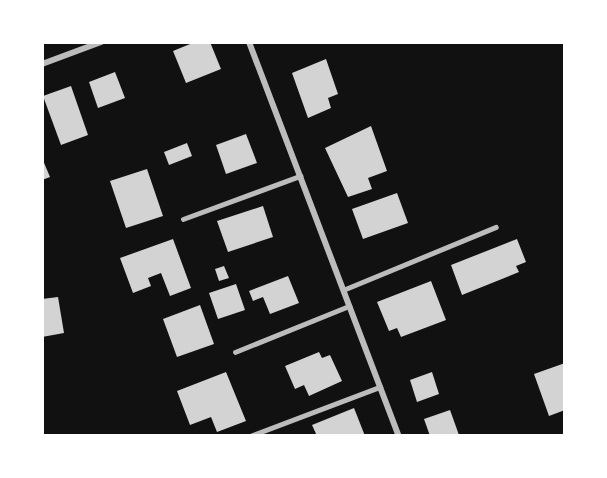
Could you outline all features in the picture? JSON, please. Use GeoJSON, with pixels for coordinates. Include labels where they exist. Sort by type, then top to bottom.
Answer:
{"type":"FeatureCollection","features":[{"type":"Feature","properties":{"kind":"street"},"geometry":{"type":"LineString","coordinates":[[42,64],[99,42]]}},
{"type":"Feature","properties":{"kind":"street"},"geometry":{"type":"LineString","coordinates":[[249,42],[399,436]]}},
{"type":"Feature","properties":{"kind":"lane"},"geometry":{"type":"LineString","coordinates":[[183,219],[300,176]]}},
{"type":"Feature","properties":{"kind":"lane"},"geometry":{"type":"LineString","coordinates":[[343,290],[496,227]]}},
{"type":"Feature","properties":{"kind":"lane"},"geometry":{"type":"LineString","coordinates":[[235,352],[350,306]]}},
{"type":"Feature","properties":{"kind":"lane"},"geometry":{"type":"LineString","coordinates":[[250,436],[380,387]]}},
{"type":"Feature","properties":{"kind":"building"},"geometry":{"type":"Polygon","coordinates":[[[195,42],[210,42],[221,69],[186,83],[173,51],[195,42]]]}},
{"type":"Feature","properties":{"kind":"building"},"geometry":{"type":"Polygon","coordinates":[[[326,59],[338,94],[328,98],[331,108],[308,118],[292,73],[326,59]]]}},
{"type":"Feature","properties":{"kind":"building"},"geometry":{"type":"Polygon","coordinates":[[[115,72],[125,98],[98,108],[89,82],[115,72]]]}},
{"type":"Feature","properties":{"kind":"building"},"geometry":{"type":"Polygon","coordinates":[[[71,86],[88,135],[61,145],[43,96],[71,86]]]}},
{"type":"Feature","properties":{"kind":"building"},"geometry":{"type":"Polygon","coordinates":[[[371,126],[387,171],[368,178],[372,189],[348,197],[325,148],[371,126]]]}},
{"type":"Feature","properties":{"kind":"building"},"geometry":{"type":"Polygon","coordinates":[[[246,134],[257,163],[226,174],[216,145],[246,134]]]}},
{"type":"Feature","properties":{"kind":"building"},"geometry":{"type":"Polygon","coordinates":[[[187,143],[192,156],[169,165],[164,152],[187,143]]]}},
{"type":"Feature","properties":{"kind":"building"},"geometry":{"type":"Polygon","coordinates":[[[42,158],[50,177],[42,180],[42,158]]]}},
{"type":"Feature","properties":{"kind":"building"},"geometry":{"type":"Polygon","coordinates":[[[147,169],[163,216],[126,228],[110,181],[147,169]]]}},
{"type":"Feature","properties":{"kind":"building"},"geometry":{"type":"Polygon","coordinates":[[[397,193],[408,223],[363,239],[352,209],[397,193]]]}},
{"type":"Feature","properties":{"kind":"building"},"geometry":{"type":"Polygon","coordinates":[[[263,206],[273,237],[228,252],[217,221],[263,206]]]}},
{"type":"Feature","properties":{"kind":"building"},"geometry":{"type":"Polygon","coordinates":[[[173,239],[191,288],[170,296],[161,273],[148,278],[151,286],[133,293],[120,258],[173,239]]]}},
{"type":"Feature","properties":{"kind":"building"},"geometry":{"type":"Polygon","coordinates":[[[517,239],[526,262],[516,266],[519,272],[462,295],[451,265],[517,239]]]}},
{"type":"Feature","properties":{"kind":"building"},"geometry":{"type":"Polygon","coordinates":[[[224,266],[229,278],[219,281],[215,269],[224,266]]]}},
{"type":"Feature","properties":{"kind":"building"},"geometry":{"type":"Polygon","coordinates":[[[288,276],[299,303],[270,314],[263,297],[253,301],[249,291],[288,276]]]}},
{"type":"Feature","properties":{"kind":"building"},"geometry":{"type":"Polygon","coordinates":[[[431,281],[446,320],[401,337],[397,328],[389,331],[377,302],[431,281]]]}},
{"type":"Feature","properties":{"kind":"building"},"geometry":{"type":"Polygon","coordinates":[[[236,284],[245,310],[218,319],[209,293],[236,284]]]}},
{"type":"Feature","properties":{"kind":"building"},"geometry":{"type":"Polygon","coordinates":[[[58,297],[64,333],[42,337],[42,299],[58,297]]]}},
{"type":"Feature","properties":{"kind":"building"},"geometry":{"type":"Polygon","coordinates":[[[200,305],[214,344],[177,357],[163,319],[200,305]]]}},
{"type":"Feature","properties":{"kind":"building"},"geometry":{"type":"Polygon","coordinates":[[[319,352],[322,358],[330,355],[342,381],[309,396],[304,385],[295,389],[285,366],[319,352]]]}},
{"type":"Feature","properties":{"kind":"building"},"geometry":{"type":"Polygon","coordinates":[[[565,363],[565,410],[549,416],[534,374],[565,363]]]}},
{"type":"Feature","properties":{"kind":"building"},"geometry":{"type":"Polygon","coordinates":[[[226,372],[246,421],[217,432],[211,417],[190,425],[177,391],[226,372]]]}},
{"type":"Feature","properties":{"kind":"building"},"geometry":{"type":"Polygon","coordinates":[[[432,372],[439,394],[417,402],[410,380],[432,372]]]}},
{"type":"Feature","properties":{"kind":"building"},"geometry":{"type":"Polygon","coordinates":[[[354,408],[365,436],[317,436],[312,425],[354,408]]]}},
{"type":"Feature","properties":{"kind":"building"},"geometry":{"type":"Polygon","coordinates":[[[450,410],[459,435],[430,436],[424,419],[450,410]]]}}]}
